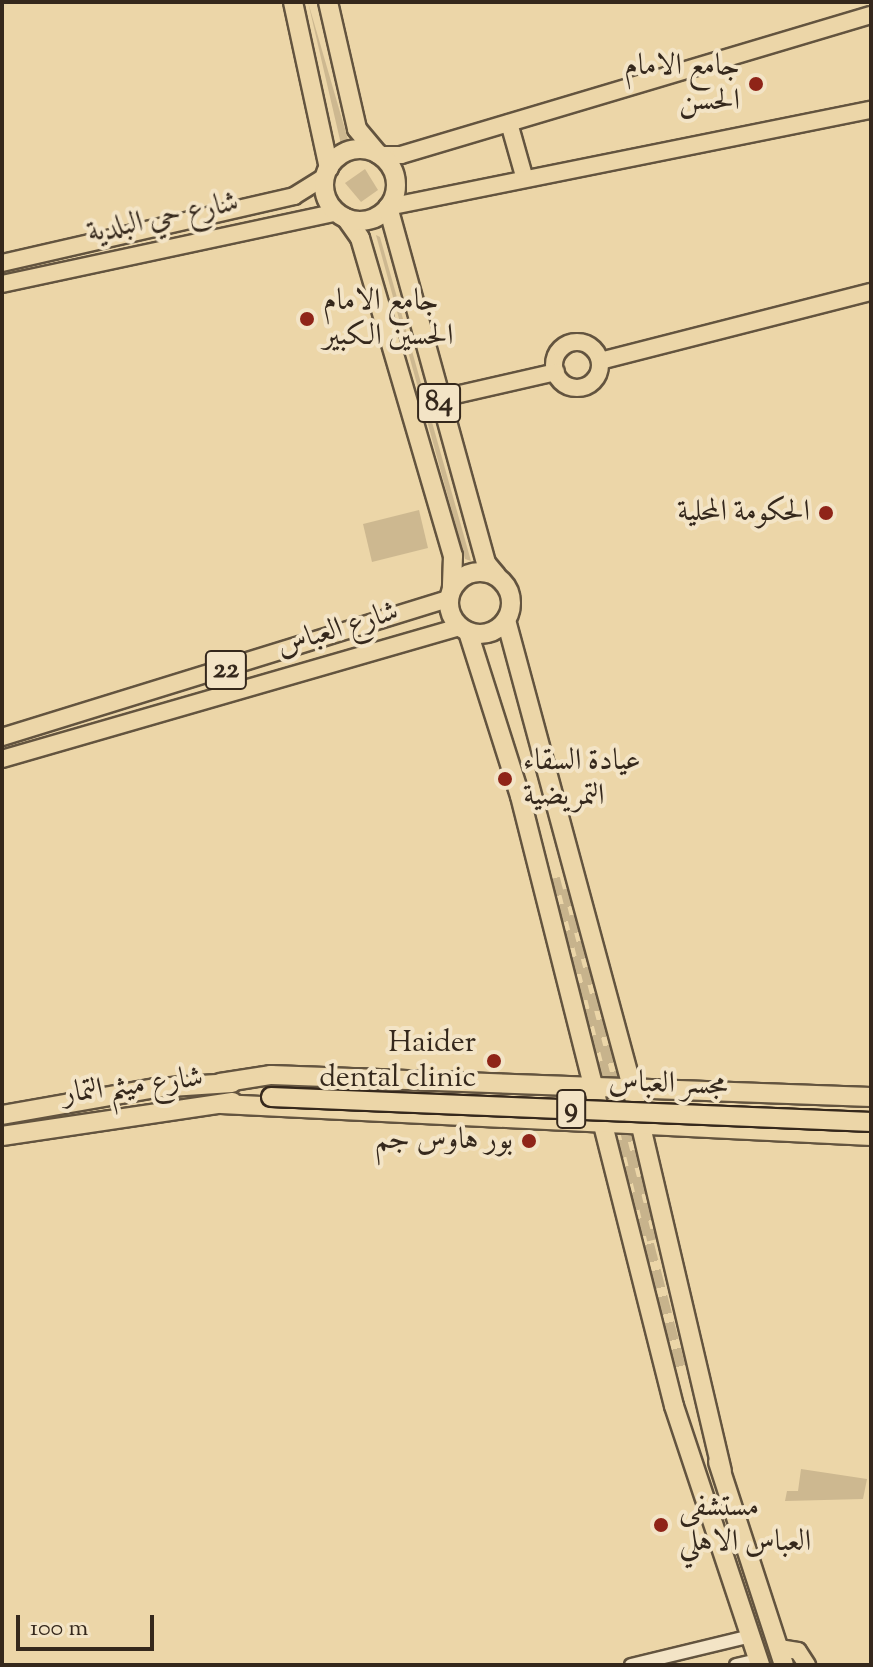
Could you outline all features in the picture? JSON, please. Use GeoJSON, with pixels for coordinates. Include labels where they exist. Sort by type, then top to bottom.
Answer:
{"type":"FeatureCollection","features":[{"type":"Feature","properties":{"kind":"highway"},"geometry":{"type":"LineString","coordinates":[[293,2],[327,173],[342,215],[369,220],[388,207],[396,186],[380,155],[359,134],[328,2]]}},
{"type":"Feature","properties":{"kind":"highway"},"geometry":{"type":"LineString","coordinates":[[327,173],[351,151],[380,155]]}},
{"type":"Feature","properties":{"kind":"highway","name":"84"},"geometry":{"type":"LineString","coordinates":[[342,215],[360,238],[453,556],[451,593],[507,747],[520,796],[559,878],[549,790],[506,620],[510,594],[486,563],[388,227],[388,207]]}},
{"type":"Feature","properties":{"kind":"highway"},"geometry":{"type":"LineString","coordinates":[[451,593],[471,572],[496,575]]}},
{"type":"Feature","properties":{"kind":"highway"},"geometry":{"type":"LineString","coordinates":[[464,630],[492,632],[506,620]]}},
{"type":"Feature","properties":{"kind":"highway"},"geometry":{"type":"LineString","coordinates":[[507,747],[522,753],[536,744]]}},
{"type":"Feature","properties":{"kind":"highway"},"geometry":{"type":"LineString","coordinates":[[514,774],[526,763],[542,765]]}},
{"type":"Feature","properties":{"kind":"highway"},"geometry":{"type":"LineString","coordinates":[[549,790],[632,1088],[722,1471]]}},
{"type":"Feature","properties":{"kind":"highway"},"geometry":{"type":"LineString","coordinates":[[520,796],[674,1406],[759,1663]]}},
{"type":"Feature","properties":{"kind":"highway"},"geometry":{"type":"LineString","coordinates":[[622,1050],[645,1081],[669,1090]]}},
{"type":"Feature","properties":{"kind":"highway"},"geometry":{"type":"LineString","coordinates":[[570,1086],[582,1078],[585,1059]]}},
{"type":"Feature","properties":{"kind":"highway"},"geometry":{"type":"LineString","coordinates":[[220,1083],[271,1075],[871,1097]]}},
{"type":"Feature","properties":{"kind":"highway","name":"شارع ميثم التمار"},"geometry":{"type":"LineString","coordinates":[[2,1115],[220,1083],[271,1092]]}},
{"type":"Feature","properties":{"kind":"highway","name":"شارع ميثم التمار"},"geometry":{"type":"LineString","coordinates":[[2,1136],[221,1104],[271,1092]]}},
{"type":"Feature","properties":{"kind":"highway","name":"مجسر العباس"},"geometry":{"type":"LineString","coordinates":[[271,1092],[871,1112]]}},
{"type":"Feature","properties":{"kind":"highway","name":"مجسر العباس"},"geometry":{"type":"LineString","coordinates":[[271,1092],[871,1122]]}},
{"type":"Feature","properties":{"kind":"highway"},"geometry":{"type":"LineString","coordinates":[[221,1104],[871,1136]]}},
{"type":"Feature","properties":{"kind":"highway"},"geometry":{"type":"LineString","coordinates":[[573,1122],[593,1130],[608,1153]]}},
{"type":"Feature","properties":{"kind":"highway"},"geometry":{"type":"LineString","coordinates":[[649,1157],[657,1136],[675,1127]]}},
{"type":"Feature","properties":{"kind":"highway"},"geometry":{"type":"LineString","coordinates":[[699,1476],[682,1368],[722,1471],[782,1657]]}},
{"type":"Feature","properties":{"kind":"main road"},"geometry":{"type":"LineString","coordinates":[[380,155],[509,123],[871,15]]}},
{"type":"Feature","properties":{"kind":"main road"},"geometry":{"type":"LineString","coordinates":[[388,207],[524,176],[871,110]]}},
{"type":"Feature","properties":{"kind":"main road"},"geometry":{"type":"LineString","coordinates":[[509,123],[524,176]]}},
{"type":"Feature","properties":{"kind":"main road","name":"شارع حي البلدية"},"geometry":{"type":"LineString","coordinates":[[2,263],[274,201],[327,173]]}},
{"type":"Feature","properties":{"kind":"main road"},"geometry":{"type":"LineString","coordinates":[[274,201],[280,222]]}},
{"type":"Feature","properties":{"kind":"main road","name":"شارع حي البلدية"},"geometry":{"type":"LineString","coordinates":[[2,284],[280,222],[342,215]]}},
{"type":"Feature","properties":{"kind":"main road"},"geometry":{"type":"LineString","coordinates":[[600,361],[871,292]]}},
{"type":"Feature","properties":{"kind":"main road"},"geometry":{"type":"LineString","coordinates":[[573,343],[590,346],[600,361],[595,380],[583,387],[570,386],[556,372],[557,354],[573,343]]}},
{"type":"Feature","properties":{"kind":"main road"},"geometry":{"type":"LineString","coordinates":[[438,399],[556,372]]}},
{"type":"Feature","properties":{"kind":"main road","name":"شارع العباس"},"geometry":{"type":"LineString","coordinates":[[2,737],[451,593]]}},
{"type":"Feature","properties":{"kind":"main road","name":"شارع العباس"},"geometry":{"type":"LineString","coordinates":[[2,759],[464,630]]}},
{"type":"Feature","properties":{"kind":"main road"},"geometry":{"type":"LineString","coordinates":[[782,1657],[801,1653],[807,1665]]}},
{"type":"Feature","properties":{"kind":"street"},"geometry":{"type":"LineString","coordinates":[[631,1665],[751,1636]]}},
{"type":"Feature","properties":{"kind":"street"},"geometry":{"type":"LineString","coordinates":[[736,1665],[759,1663]]}},
{"type":"Feature","properties":{"kind":"shaded area"},"geometry":{"type":"Polygon","coordinates":[[[308,2],[349,143],[340,147],[340,140],[308,2]]]}},
{"type":"Feature","properties":{"kind":"shaded area"},"geometry":{"type":"Polygon","coordinates":[[[365,169],[378,190],[361,202],[345,183],[365,169]]]}},
{"type":"Feature","properties":{"kind":"shaded area"},"geometry":{"type":"Polygon","coordinates":[[[376,235],[380,237],[471,561],[465,559],[376,235]]]}},
{"type":"Feature","properties":{"kind":"shaded area"},"geometry":{"type":"Polygon","coordinates":[[[419,510],[428,548],[372,562],[363,524],[419,510]]]}},
{"type":"Feature","properties":{"kind":"shaded area"},"geometry":{"type":"Polygon","coordinates":[[[801,1469],[867,1479],[863,1499],[785,1501],[787,1491],[798,1491],[801,1469]]]}},
{"type":"Feature","properties":{"kind":"tunnel"},"geometry":{"type":"LineString","coordinates":[[551,879],[677,1369]]}},
{"type":"Feature","properties":{"kind":"tunnel"},"geometry":{"type":"LineString","coordinates":[[569,888],[656,1239]]}},
{"type":"Feature","properties":{"kind":"place","name":"جامع الامام الحسن"},"geometry":{"type":"Point","coordinates":[756,84]}},
{"type":"Feature","properties":{"kind":"place","name":"جامع الامام الحسين الكبير"},"geometry":{"type":"Point","coordinates":[307,319]}},
{"type":"Feature","properties":{"kind":"place","name":"الحكومة المحلية"},"geometry":{"type":"Point","coordinates":[826,513]}},
{"type":"Feature","properties":{"kind":"place","name":"عيادة السقاء التمريضية"},"geometry":{"type":"Point","coordinates":[505,779]}},
{"type":"Feature","properties":{"kind":"place","name":"Haider dental clinic"},"geometry":{"type":"Point","coordinates":[494,1061]}},
{"type":"Feature","properties":{"kind":"place","name":"بور هاوس جم"},"geometry":{"type":"Point","coordinates":[529,1141]}},
{"type":"Feature","properties":{"kind":"place","name":"مستشفى العباس الاهلي"},"geometry":{"type":"Point","coordinates":[661,1525]}}]}
